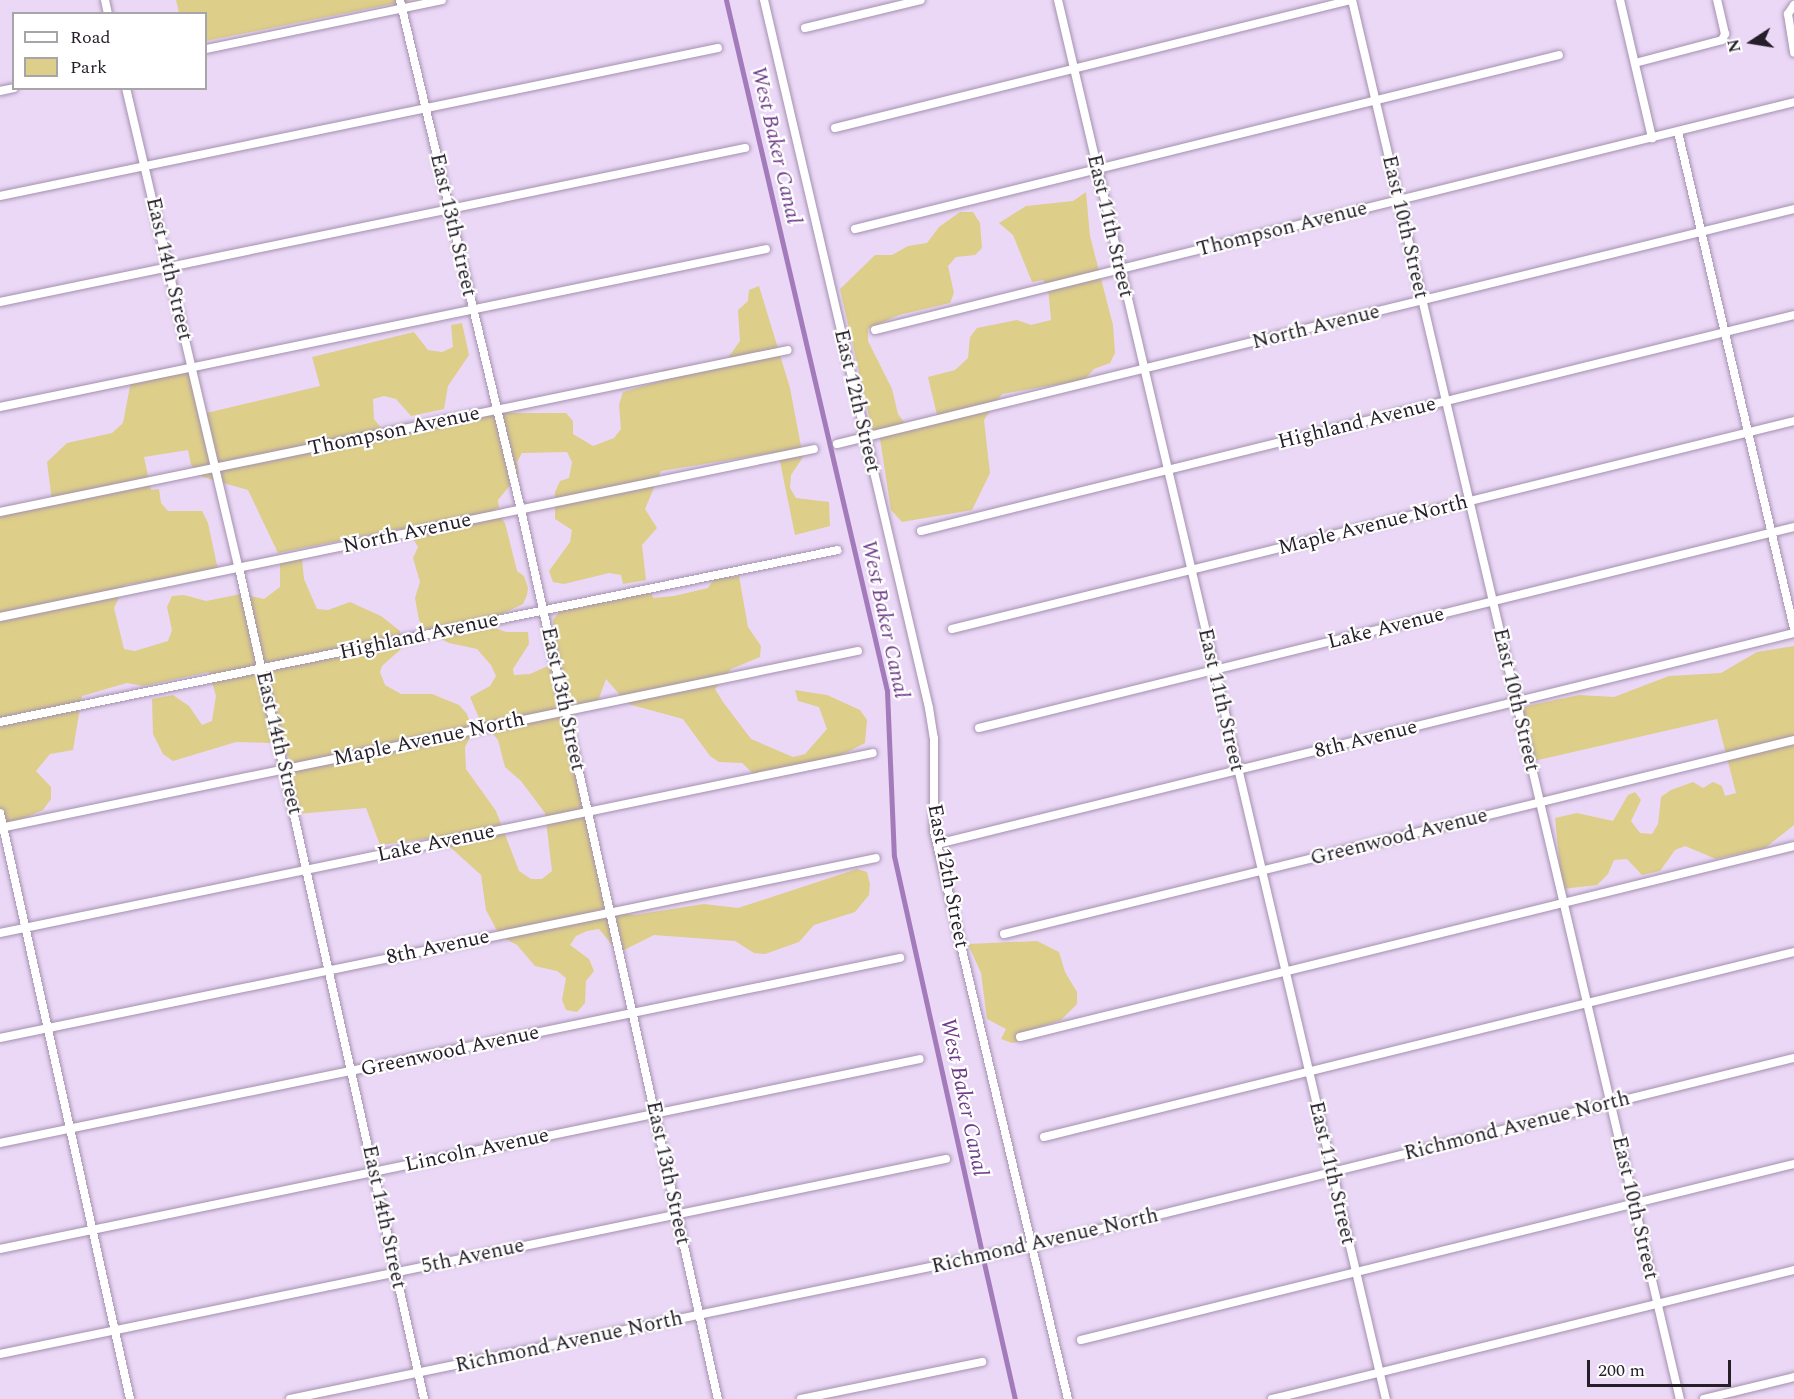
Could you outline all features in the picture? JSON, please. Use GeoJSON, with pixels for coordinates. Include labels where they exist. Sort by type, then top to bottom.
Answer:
{"type":"FeatureCollection","features":[{"type":"Feature","properties":{"kind":"street"},"geometry":{"type":"LineString","coordinates":[[207,49],[401,4],[442,0]]}},
{"type":"Feature","properties":{"kind":"street","name":"East 12th Street"},"geometry":{"type":"LineString","coordinates":[[764,0],[933,729],[931,807],[937,844],[1068,1399]]}},
{"type":"Feature","properties":{"kind":"street"},"geometry":{"type":"LineString","coordinates":[[805,28],[921,0]]}},
{"type":"Feature","properties":{"kind":"street","name":"East 11th Street"},"geometry":{"type":"LineString","coordinates":[[1058,0],[1386,1399]]}},
{"type":"Feature","properties":{"kind":"street"},"geometry":{"type":"LineString","coordinates":[[835,128],[1351,0]]}},
{"type":"Feature","properties":{"kind":"street","name":"East 10th Street"},"geometry":{"type":"LineString","coordinates":[[1351,0],[1680,1399]]}},
{"type":"Feature","properties":{"kind":"street"},"geometry":{"type":"LineString","coordinates":[[1620,0],[1652,138]]}},
{"type":"Feature","properties":{"kind":"street"},"geometry":{"type":"LineString","coordinates":[[1635,63],[1722,40],[1724,28],[1717,0]]}},
{"type":"Feature","properties":{"kind":"street","name":"East 13th Street"},"geometry":{"type":"LineString","coordinates":[[401,4],[521,510],[718,1399]]}},
{"type":"Feature","properties":{"kind":"street"},"geometry":{"type":"LineString","coordinates":[[1794,5],[1788,14],[1794,53]]}},
{"type":"Feature","properties":{"kind":"street"},"geometry":{"type":"LineString","coordinates":[[0,196],[718,48]]}},
{"type":"Feature","properties":{"kind":"street"},"geometry":{"type":"LineString","coordinates":[[855,229],[1559,55]]}},
{"type":"Feature","properties":{"kind":"street","name":"East 14th Street"},"geometry":{"type":"LineString","coordinates":[[126,90],[262,668],[424,1399]]}},
{"type":"Feature","properties":{"kind":"street","name":"Thompson Avenue"},"geometry":{"type":"LineString","coordinates":[[874,330],[1794,102]]}},
{"type":"Feature","properties":{"kind":"street"},"geometry":{"type":"LineString","coordinates":[[1678,132],[1794,631]]}},
{"type":"Feature","properties":{"kind":"street"},"geometry":{"type":"LineString","coordinates":[[0,302],[745,148]]}},
{"type":"Feature","properties":{"kind":"street","name":"North Avenue"},"geometry":{"type":"LineString","coordinates":[[837,444],[1794,209]]}},
{"type":"Feature","properties":{"kind":"street"},"geometry":{"type":"LineString","coordinates":[[0,407],[766,249]]}},
{"type":"Feature","properties":{"kind":"street","name":"Highland Avenue"},"geometry":{"type":"LineString","coordinates":[[921,531],[1794,315]]}},
{"type":"Feature","properties":{"kind":"street","name":"Thompson Avenue"},"geometry":{"type":"LineString","coordinates":[[0,512],[788,350]]}},
{"type":"Feature","properties":{"kind":"street","name":"Maple Avenue North"},"geometry":{"type":"LineString","coordinates":[[952,629],[1794,421]]}},
{"type":"Feature","properties":{"kind":"street","name":"North Avenue"},"geometry":{"type":"LineString","coordinates":[[0,617],[814,449]]}},
{"type":"Feature","properties":{"kind":"street","name":"Lake Avenue"},"geometry":{"type":"LineString","coordinates":[[979,728],[1794,527]]}},
{"type":"Feature","properties":{"kind":"street","name":"Highland Avenue"},"geometry":{"type":"LineString","coordinates":[[0,722],[838,550]]}},
{"type":"Feature","properties":{"kind":"street","name":"8th Avenue"},"geometry":{"type":"LineString","coordinates":[[937,844],[1516,702],[1794,631]]}},
{"type":"Feature","properties":{"kind":"street","name":"Maple Avenue North"},"geometry":{"type":"LineString","coordinates":[[2,827],[858,651]]}},
{"type":"Feature","properties":{"kind":"street","name":"Greenwood Avenue"},"geometry":{"type":"LineString","coordinates":[[1004,934],[1794,740]]}},
{"type":"Feature","properties":{"kind":"street","name":"Lake Avenue"},"geometry":{"type":"LineString","coordinates":[[0,933],[873,753]]}},
{"type":"Feature","properties":{"kind":"street"},"geometry":{"type":"LineString","coordinates":[[0,813],[130,1399]]}},
{"type":"Feature","properties":{"kind":"street"},"geometry":{"type":"LineString","coordinates":[[1020,1037],[1794,846]]}},
{"type":"Feature","properties":{"kind":"street","name":"8th Avenue"},"geometry":{"type":"LineString","coordinates":[[0,1038],[876,858]]}},
{"type":"Feature","properties":{"kind":"street"},"geometry":{"type":"LineString","coordinates":[[1044,1137],[1794,952]]}},
{"type":"Feature","properties":{"kind":"street","name":"Greenwood Avenue"},"geometry":{"type":"LineString","coordinates":[[0,1143],[900,958]]}},
{"type":"Feature","properties":{"kind":"street","name":"Richmond Avenue North"},"geometry":{"type":"LineString","coordinates":[[290,1399],[1032,1246],[1794,1058]]}},
{"type":"Feature","properties":{"kind":"street","name":"Lincoln Avenue"},"geometry":{"type":"LineString","coordinates":[[0,1249],[920,1059]]}},
{"type":"Feature","properties":{"kind":"street","name":"5th Avenue"},"geometry":{"type":"LineString","coordinates":[[0,1354],[946,1158]]}},
{"type":"Feature","properties":{"kind":"street"},"geometry":{"type":"LineString","coordinates":[[1082,1340],[1794,1164]]}},
{"type":"Feature","properties":{"kind":"street"},"geometry":{"type":"LineString","coordinates":[[1272,1399],[1794,1270]]}},
{"type":"Feature","properties":{"kind":"street"},"geometry":{"type":"LineString","coordinates":[[801,1399],[982,1362]]}},
{"type":"Feature","properties":{"kind":"street"},"geometry":{"type":"LineString","coordinates":[[1704,1399],[1794,1377]]}},
{"type":"Feature","properties":{"kind":"green space"},"geometry":{"type":"Polygon","coordinates":[[[176,0],[412,0],[207,41],[207,12],[179,12],[176,0]]]}},
{"type":"Feature","properties":{"kind":"green space"},"geometry":{"type":"Polygon","coordinates":[[[1086,192],[1090,236],[1113,325],[1115,353],[1110,363],[1094,369],[1084,380],[1002,394],[984,420],[990,473],[972,510],[902,522],[891,510],[880,439],[872,429],[840,289],[875,255],[892,255],[908,246],[927,243],[939,227],[960,212],[973,212],[980,223],[982,248],[975,255],[956,257],[948,266],[954,293],[950,303],[899,315],[868,329],[868,341],[892,389],[898,414],[906,425],[918,430],[937,415],[928,377],[955,370],[968,358],[970,337],[977,328],[1017,320],[1031,325],[1051,320],[1048,287],[1043,280],[1032,282],[1013,235],[999,223],[1026,206],[1073,201],[1086,192]]]}},
{"type":"Feature","properties":{"kind":"green space"},"geometry":{"type":"Polygon","coordinates":[[[759,286],[790,388],[803,457],[791,475],[790,488],[796,498],[829,502],[830,526],[795,535],[778,452],[661,471],[645,509],[657,528],[642,545],[646,580],[623,584],[621,575],[609,573],[564,584],[553,582],[549,571],[570,542],[572,530],[555,519],[555,492],[560,481],[569,478],[572,462],[567,452],[522,453],[517,462],[519,474],[498,500],[499,508],[495,509],[505,523],[517,571],[524,576],[528,588],[527,595],[523,604],[495,617],[494,623],[495,628],[506,632],[528,632],[529,644],[513,669],[514,675],[530,674],[559,661],[553,620],[560,611],[651,592],[653,598],[674,596],[708,588],[714,579],[739,576],[748,627],[761,646],[760,657],[731,669],[715,689],[723,702],[751,739],[793,757],[805,754],[827,729],[819,707],[798,701],[795,690],[827,695],[860,710],[867,720],[865,743],[836,758],[757,777],[742,763],[719,762],[710,756],[683,719],[628,704],[606,679],[598,701],[569,711],[612,912],[634,915],[704,904],[738,908],[857,869],[867,872],[870,884],[869,895],[855,912],[814,925],[799,942],[765,954],[754,953],[735,941],[654,935],[624,950],[613,946],[599,929],[587,931],[576,936],[570,945],[589,959],[594,971],[586,981],[585,1003],[577,1012],[566,1010],[562,1000],[566,978],[557,971],[535,966],[517,945],[500,936],[486,910],[481,875],[439,837],[380,845],[366,808],[297,814],[289,757],[272,743],[236,742],[173,761],[163,754],[153,734],[152,699],[173,695],[189,706],[202,725],[212,721],[216,696],[209,672],[144,686],[127,683],[82,696],[73,750],[50,754],[36,771],[51,787],[51,799],[43,810],[0,828],[0,513],[52,501],[47,462],[67,443],[112,433],[123,423],[131,381],[194,367],[202,414],[320,386],[312,357],[414,332],[428,350],[442,352],[453,347],[451,325],[462,323],[469,355],[448,386],[444,409],[411,416],[396,399],[384,396],[373,399],[374,419],[382,429],[390,433],[491,413],[566,413],[573,421],[573,434],[593,446],[614,438],[621,429],[619,405],[623,392],[661,381],[662,370],[725,362],[740,341],[738,310],[748,301],[749,290],[759,286]],[[188,450],[144,457],[151,490],[159,489],[161,503],[168,511],[202,511],[208,523],[218,570],[125,585],[114,608],[124,649],[135,651],[168,641],[172,630],[167,607],[172,596],[184,595],[206,601],[241,594],[264,599],[280,587],[280,563],[302,559],[304,579],[317,609],[328,610],[350,602],[381,616],[400,631],[401,649],[382,666],[380,672],[385,685],[401,694],[432,694],[459,705],[467,714],[473,732],[465,747],[466,769],[496,811],[519,871],[531,879],[542,879],[552,871],[545,813],[521,781],[505,767],[498,740],[479,718],[470,697],[490,686],[496,676],[491,665],[477,649],[449,643],[427,631],[419,620],[415,598],[420,582],[413,558],[418,547],[411,535],[399,529],[278,553],[248,490],[203,477],[191,465],[188,450]]]}},
{"type":"Feature","properties":{"kind":"green space"},"geometry":{"type":"Polygon","coordinates":[[[1794,646],[1794,825],[1765,848],[1716,859],[1685,846],[1675,850],[1660,871],[1642,875],[1627,859],[1614,860],[1608,874],[1597,885],[1562,889],[1555,818],[1577,813],[1613,821],[1628,795],[1635,792],[1641,800],[1631,821],[1640,833],[1652,834],[1658,824],[1661,797],[1671,790],[1693,782],[1703,788],[1713,782],[1722,786],[1725,796],[1736,793],[1717,719],[1534,761],[1523,710],[1527,706],[1579,695],[1614,697],[1669,676],[1721,673],[1757,652],[1794,646]]]}},
{"type":"Feature","properties":{"kind":"green space"},"geometry":{"type":"Polygon","coordinates":[[[1037,941],[1059,952],[1065,972],[1077,992],[1077,1004],[1061,1020],[1028,1031],[1017,1037],[1018,1042],[1012,1043],[1001,1039],[1006,1029],[987,1019],[981,973],[968,944],[1037,941]]]}},
{"type":"Feature","properties":{"kind":"waterway","name":"West Baker Canal"},"geometry":{"type":"LineString","coordinates":[[726,0],[887,691],[894,856],[981,1250]]}},
{"type":"Feature","properties":{"kind":"waterway","name":"West Baker Canal"},"geometry":{"type":"LineString","coordinates":[[984,1263],[1015,1399]]}}]}
